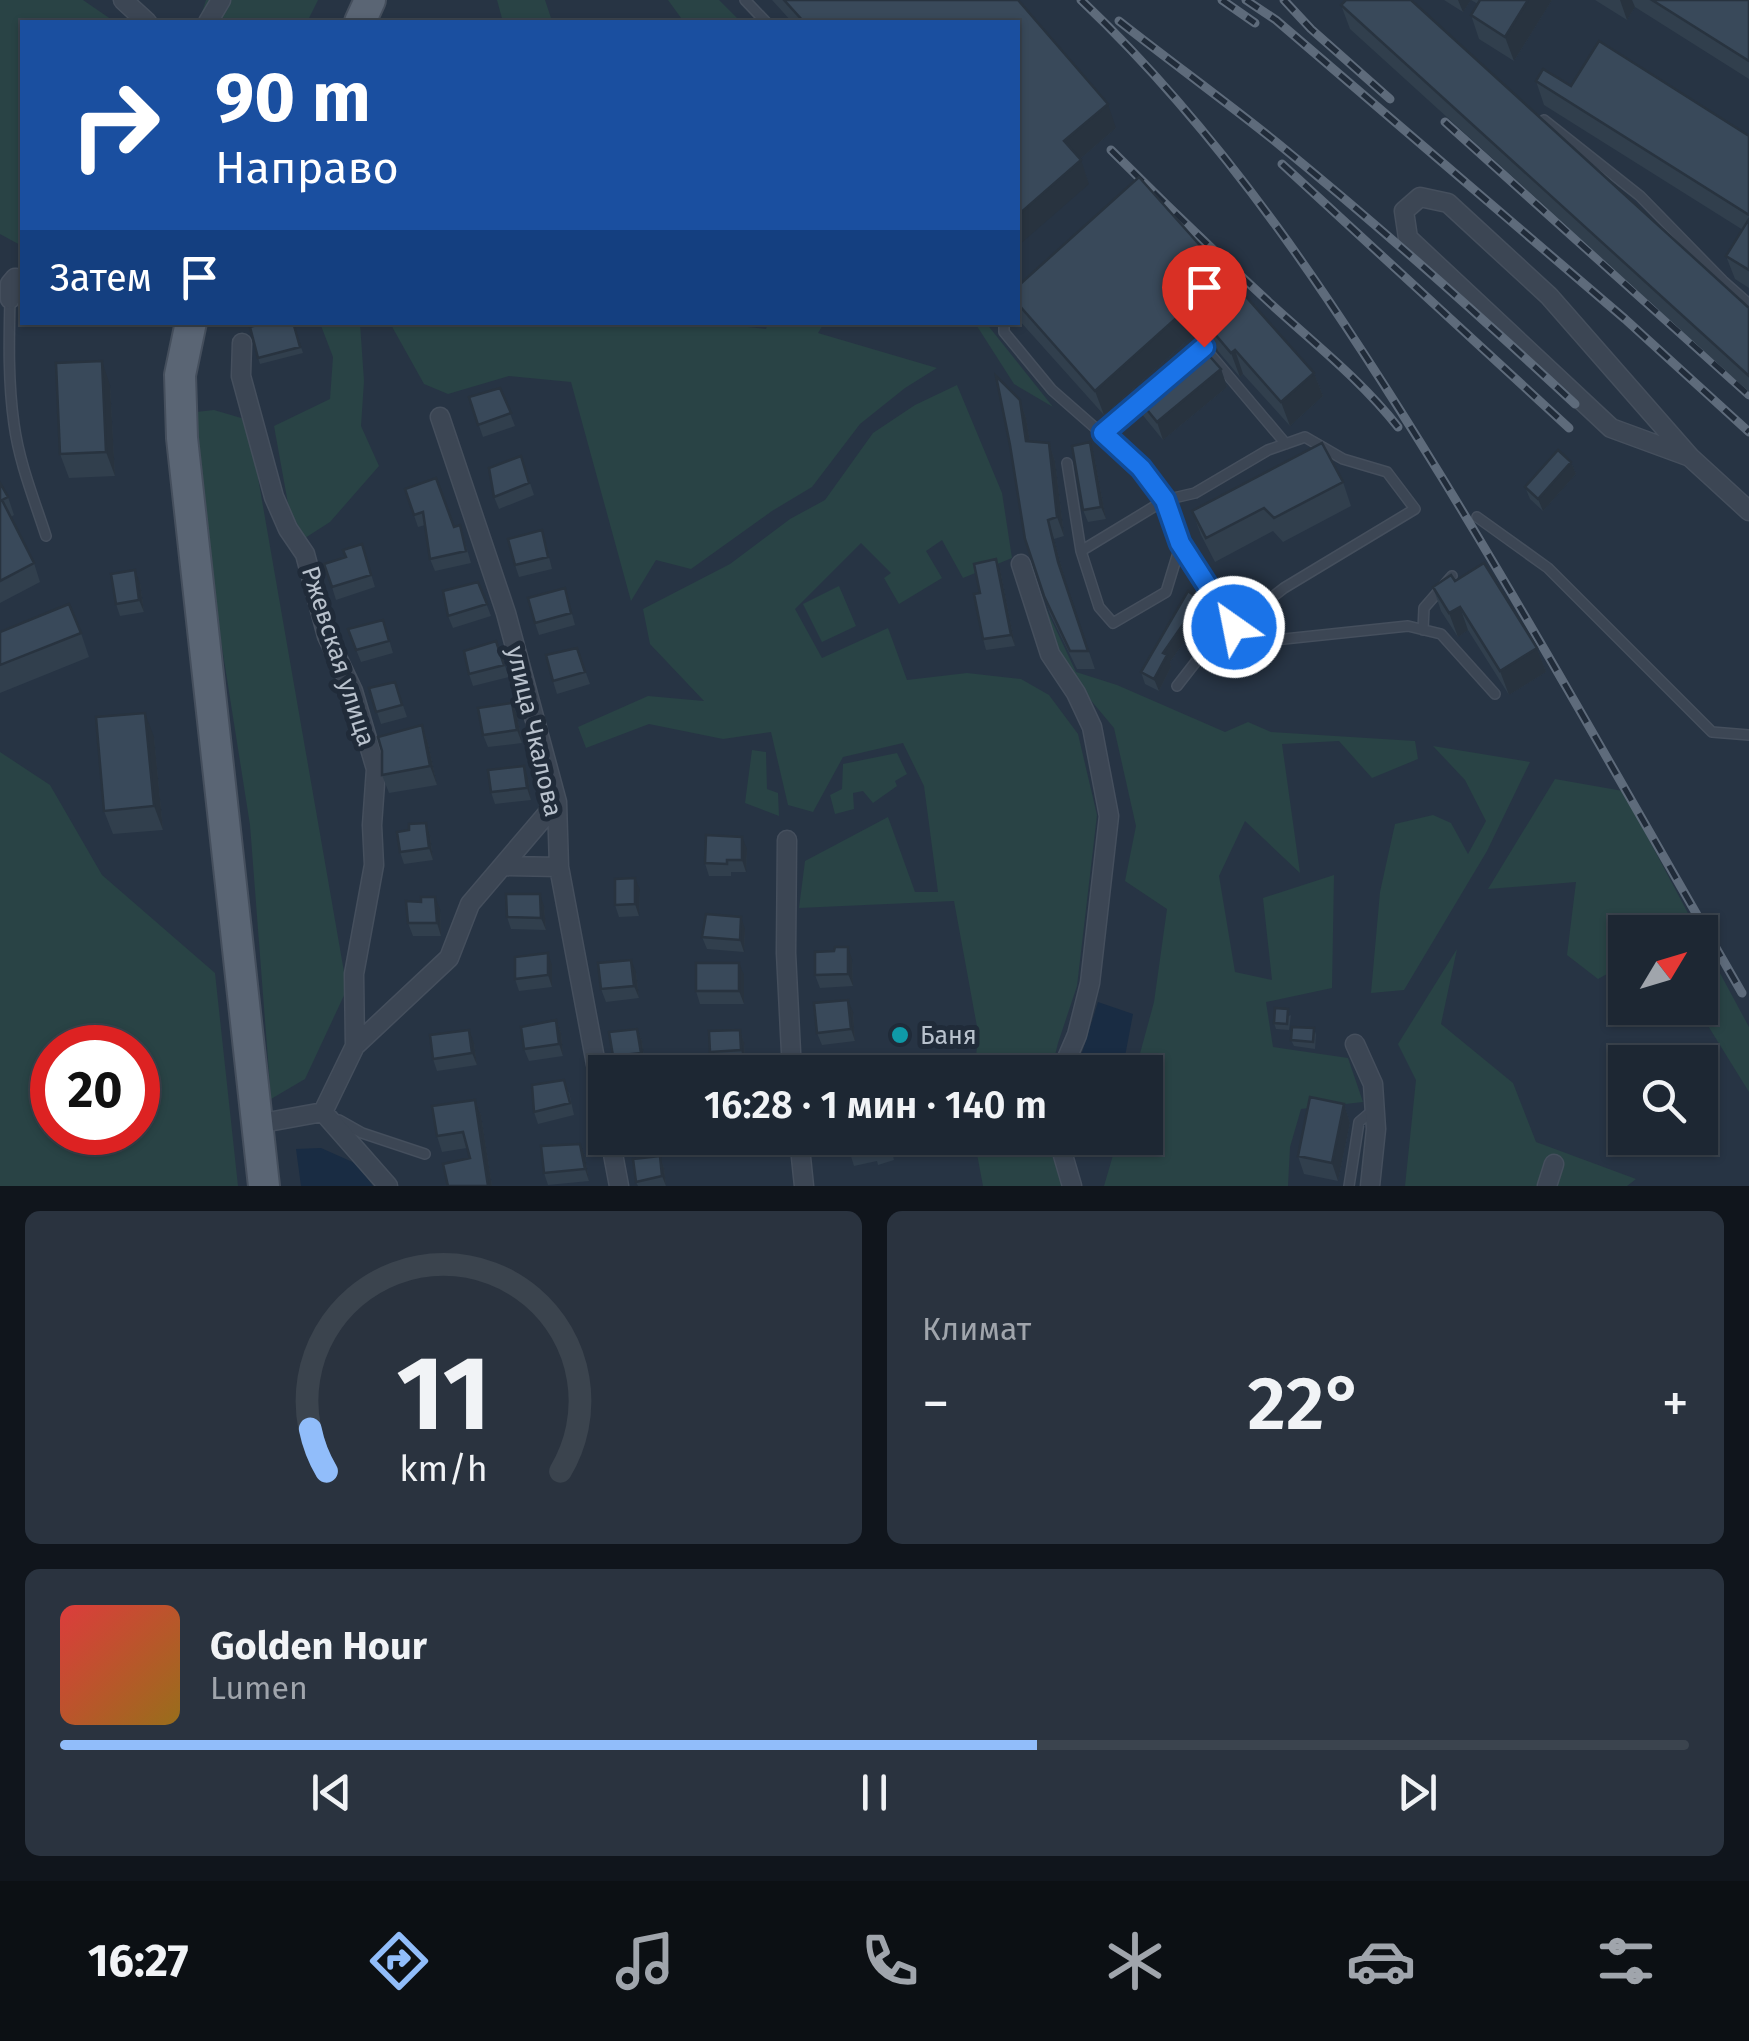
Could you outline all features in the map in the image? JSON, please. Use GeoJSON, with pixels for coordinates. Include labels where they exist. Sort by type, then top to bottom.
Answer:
{"type":"FeatureCollection","features":[{"type":"Feature","properties":{"kind":"main road"},"geometry":{"type":"LineString","coordinates":[[183,328],[182,438],[264,1186]]}},
{"type":"Feature","properties":{"kind":"street"},"geometry":{"type":"LineString","coordinates":[[123,0],[145,20]]}},
{"type":"Feature","properties":{"kind":"street"},"geometry":{"type":"LineString","coordinates":[[1690,457],[1611,428],[1408,238],[1404,212],[1420,196],[1448,203],[1549,296],[1690,457],[1749,511]]}},
{"type":"Feature","properties":{"kind":"street"},"geometry":{"type":"LineString","coordinates":[[10,300],[10,284],[14,278],[20,278]]}},
{"type":"Feature","properties":{"kind":"street","name":"Ржевская улица"},"geometry":{"type":"LineString","coordinates":[[242,343],[241,376],[274,497],[305,554],[327,636],[353,691],[376,769],[374,864],[354,974],[355,1046],[323,1112]]}},
{"type":"Feature","properties":{"kind":"street","name":"улица Чкалова"},"geometry":{"type":"LineString","coordinates":[[440,417],[506,613],[557,802],[559,867],[594,1055]]}},
{"type":"Feature","properties":{"kind":"street"},"geometry":{"type":"LineString","coordinates":[[1021,564],[1050,654],[1076,693],[1092,727],[1109,816],[1090,983],[1068,1055]]}},
{"type":"Feature","properties":{"kind":"street"},"geometry":{"type":"LineString","coordinates":[[355,1046],[449,958],[470,904],[557,802]]}},
{"type":"Feature","properties":{"kind":"street"},"geometry":{"type":"LineString","coordinates":[[787,840],[786,953],[791,1055]]}},
{"type":"Feature","properties":{"kind":"street"},"geometry":{"type":"LineString","coordinates":[[503,866],[559,867]]}},
{"type":"Feature","properties":{"kind":"street"},"geometry":{"type":"LineString","coordinates":[[1355,1044],[1373,1084],[1376,1130],[1370,1186]]}},
{"type":"Feature","properties":{"kind":"street"},"geometry":{"type":"LineString","coordinates":[[257,1124],[323,1112],[388,1186]]}},
{"type":"Feature","properties":{"kind":"street"},"geometry":{"type":"LineString","coordinates":[[613,1155],[619,1186]]}},
{"type":"Feature","properties":{"kind":"street"},"geometry":{"type":"LineString","coordinates":[[801,1155],[804,1186]]}},
{"type":"Feature","properties":{"kind":"street"},"geometry":{"type":"LineString","coordinates":[[1063,1155],[1072,1186]]}},
{"type":"Feature","properties":{"kind":"street"},"geometry":{"type":"LineString","coordinates":[[1547,1186],[1554,1164]]}},
{"type":"Feature","properties":{"kind":"lane"},"geometry":{"type":"LineString","coordinates":[[745,0],[764,20]]}},
{"type":"Feature","properties":{"kind":"lane"},"geometry":{"type":"LineString","coordinates":[[1544,120],[1640,196],[1749,304]]}},
{"type":"Feature","properties":{"kind":"lane"},"geometry":{"type":"LineString","coordinates":[[10,300],[9,376],[14,428],[46,536]]}},
{"type":"Feature","properties":{"kind":"lane"},"geometry":{"type":"LineString","coordinates":[[1004,325],[1004,332],[1052,390],[1141,468],[1165,500],[1180,543],[1234,627],[1265,641],[1408,626],[1441,634],[1495,694]]}},
{"type":"Feature","properties":{"kind":"lane"},"geometry":{"type":"LineString","coordinates":[[1190,359],[1204,347],[1286,444]]}},
{"type":"Feature","properties":{"kind":"lane"},"geometry":{"type":"LineString","coordinates":[[1103,433],[1161,384]]}},
{"type":"Feature","properties":{"kind":"lane"},"geometry":{"type":"LineString","coordinates":[[1081,550],[1165,500],[1195,494],[1268,450],[1305,437],[1343,459],[1387,472],[1415,510],[1284,588],[1234,627],[1219,632],[1177,686]]}},
{"type":"Feature","properties":{"kind":"lane"},"geometry":{"type":"LineString","coordinates":[[1066,464],[1081,550],[1099,607],[1114,622],[1166,592],[1180,543]]}},
{"type":"Feature","properties":{"kind":"lane"},"geometry":{"type":"LineString","coordinates":[[1477,517],[1548,568],[1712,732],[1749,736]]}},
{"type":"Feature","properties":{"kind":"lane"},"geometry":{"type":"LineString","coordinates":[[1423,630],[1424,608],[1452,576]]}},
{"type":"Feature","properties":{"kind":"lane"},"geometry":{"type":"LineString","coordinates":[[1349,1186],[1359,1122],[1374,1109]]}},
{"type":"Feature","properties":{"kind":"lane"},"geometry":{"type":"LineString","coordinates":[[323,1112],[362,1133],[426,1154]]}},
{"type":"Feature","properties":{"kind":"green space"},"geometry":{"type":"Polygon","coordinates":[[[0,0],[83,0],[112,20],[20,20],[20,245],[0,234],[0,0]]]}},
{"type":"Feature","properties":{"kind":"green space"},"geometry":{"type":"Polygon","coordinates":[[[206,0],[318,0],[308,20],[200,20],[206,0]]]}},
{"type":"Feature","properties":{"kind":"green space"},"geometry":{"type":"Polygon","coordinates":[[[497,0],[545,0],[554,20],[502,20],[497,0]]]}},
{"type":"Feature","properties":{"kind":"green space"},"geometry":{"type":"Polygon","coordinates":[[[668,0],[719,0],[739,20],[683,20],[668,0]]]}},
{"type":"Feature","properties":{"kind":"green space"},"geometry":{"type":"Polygon","coordinates":[[[321,325],[360,325],[364,381],[361,426],[379,466],[330,522],[305,538],[289,509],[274,426],[330,399],[333,357],[321,325]]]}},
{"type":"Feature","properties":{"kind":"green space"},"geometry":{"type":"Polygon","coordinates":[[[391,325],[729,325],[766,329],[767,325],[823,325],[818,333],[937,368],[860,424],[812,487],[691,569],[656,560],[631,601],[571,382],[509,376],[448,394],[424,384],[391,325]]]}},
{"type":"Feature","properties":{"kind":"green space"},"geometry":{"type":"Polygon","coordinates":[[[976,325],[988,325],[1053,407],[1014,384],[976,325]]]}},
{"type":"Feature","properties":{"kind":"green space"},"geometry":{"type":"Polygon","coordinates":[[[957,385],[1002,493],[1012,558],[963,578],[942,540],[926,551],[942,578],[899,604],[884,578],[891,573],[861,543],[795,609],[822,658],[888,628],[907,680],[967,673],[1021,679],[1049,695],[1078,734],[1097,815],[1077,986],[1055,1055],[976,1055],[978,1032],[954,901],[799,908],[805,861],[888,817],[915,892],[938,892],[924,786],[903,743],[843,757],[813,812],[788,805],[771,732],[723,739],[649,724],[586,748],[578,727],[648,696],[704,701],[650,644],[643,609],[730,564],[790,519],[825,500],[873,433],[915,405],[957,385]]]}},
{"type":"Feature","properties":{"kind":"green space"},"geometry":{"type":"Polygon","coordinates":[[[214,410],[248,420],[347,989],[305,1079],[271,1099],[250,825],[207,552],[196,412],[214,410]]]}},
{"type":"Feature","properties":{"kind":"green space"},"geometry":{"type":"Polygon","coordinates":[[[1034,583],[1076,672],[1117,685],[1225,732],[1248,722],[1271,732],[1415,741],[1418,759],[1372,778],[1339,741],[1282,744],[1300,873],[1245,821],[1219,876],[1235,972],[1272,980],[1263,898],[1334,875],[1332,988],[1266,1002],[1273,1047],[1348,1058],[1363,1102],[1301,1109],[1290,1147],[1288,1186],[1104,1186],[1113,1155],[1163,1155],[1163,1055],[1140,1055],[1154,1002],[1167,909],[1125,881],[1136,826],[1114,728],[1068,673],[1034,583]]]}},
{"type":"Feature","properties":{"kind":"green space"},"geometry":{"type":"Polygon","coordinates":[[[839,586],[856,626],[822,642],[803,604],[839,586]]]}},
{"type":"Feature","properties":{"kind":"green space"},"geometry":{"type":"Polygon","coordinates":[[[1433,746],[1530,762],[1487,851],[1404,990],[1371,993],[1380,892],[1395,824],[1433,815],[1451,823],[1468,854],[1486,821],[1465,780],[1433,746]]]}},
{"type":"Feature","properties":{"kind":"green space"},"geometry":{"type":"Polygon","coordinates":[[[752,750],[766,752],[767,789],[778,793],[779,816],[745,803],[752,750]]]}},
{"type":"Feature","properties":{"kind":"green space"},"geometry":{"type":"Polygon","coordinates":[[[0,752],[50,785],[102,875],[215,973],[238,1186],[0,1186],[0,752]]]}},
{"type":"Feature","properties":{"kind":"green space"},"geometry":{"type":"Polygon","coordinates":[[[897,753],[907,774],[895,781],[897,786],[873,803],[863,791],[853,793],[854,809],[835,814],[830,795],[842,789],[843,764],[897,753]]]}},
{"type":"Feature","properties":{"kind":"green space"},"geometry":{"type":"Polygon","coordinates":[[[1555,779],[1623,791],[1689,915],[1608,915],[1608,973],[1598,979],[1567,955],[1576,882],[1488,889],[1555,779]]]}},
{"type":"Feature","properties":{"kind":"green space"},"geometry":{"type":"Polygon","coordinates":[[[1457,949],[1441,1024],[1513,1083],[1536,1142],[1636,1179],[1627,1186],[1405,1186],[1416,1080],[1398,1044],[1457,949]]]}},
{"type":"Feature","properties":{"kind":"green space"},"geometry":{"type":"Polygon","coordinates":[[[1718,969],[1749,1027],[1749,1092],[1708,1025],[1718,1025],[1718,969]]]}},
{"type":"Feature","properties":{"kind":"green space"},"geometry":{"type":"Polygon","coordinates":[[[977,1155],[1052,1155],[1062,1186],[983,1186],[977,1155]]]}},
{"type":"Feature","properties":{"kind":"water"},"geometry":{"type":"Polygon","coordinates":[[[1098,1002],[1133,1014],[1125,1055],[1081,1055],[1098,1002]]]}},
{"type":"Feature","properties":{"kind":"water"},"geometry":{"type":"Polygon","coordinates":[[[321,1148],[357,1164],[373,1186],[301,1186],[296,1149],[321,1148]]]}},
{"type":"Feature","properties":{"kind":"building"},"geometry":{"type":"Polygon","coordinates":[[[784,0],[1018,0],[1108,104],[1064,141],[1081,160],[1020,213],[1020,20],[802,20],[784,0]]]}},
{"type":"Feature","properties":{"kind":"building"},"geometry":{"type":"Polygon","coordinates":[[[1346,0],[1411,0],[1749,308],[1749,376],[1341,5],[1346,0]]]}},
{"type":"Feature","properties":{"kind":"building"},"geometry":{"type":"Polygon","coordinates":[[[1480,0],[1528,0],[1505,37],[1471,15],[1480,0]]]}},
{"type":"Feature","properties":{"kind":"building"},"geometry":{"type":"Polygon","coordinates":[[[1652,0],[1749,0],[1749,61],[1652,0]]]}},
{"type":"Feature","properties":{"kind":"building"},"geometry":{"type":"Polygon","coordinates":[[[1599,41],[1749,136],[1749,215],[1536,81],[1543,69],[1571,86],[1599,41]]]}},
{"type":"Feature","properties":{"kind":"building"},"geometry":{"type":"Polygon","coordinates":[[[1139,177],[1314,373],[1281,402],[1235,350],[1231,353],[1193,303],[1095,391],[1020,306],[1020,284],[1139,177]]]}},
{"type":"Feature","properties":{"kind":"building"},"geometry":{"type":"Polygon","coordinates":[[[1749,219],[1749,270],[1726,256],[1749,219]]]}},
{"type":"Feature","properties":{"kind":"building"},"geometry":{"type":"Polygon","coordinates":[[[294,325],[300,347],[258,358],[250,327],[294,325]]]}},
{"type":"Feature","properties":{"kind":"building"},"geometry":{"type":"Polygon","coordinates":[[[1198,343],[1221,369],[1157,422],[1135,395],[1198,343]]]}},
{"type":"Feature","properties":{"kind":"building"},"geometry":{"type":"Polygon","coordinates":[[[102,361],[106,452],[60,454],[56,363],[102,361]]]}},
{"type":"Feature","properties":{"kind":"building"},"geometry":{"type":"Polygon","coordinates":[[[996,376],[1020,400],[1026,441],[1049,443],[1057,517],[1048,520],[1088,651],[1070,651],[1044,596],[1025,539],[996,376]]]}},
{"type":"Feature","properties":{"kind":"building"},"geometry":{"type":"Polygon","coordinates":[[[500,388],[511,413],[478,425],[469,397],[500,388]]]}},
{"type":"Feature","properties":{"kind":"building"},"geometry":{"type":"Polygon","coordinates":[[[1090,442],[1101,507],[1083,510],[1072,446],[1090,442]]]}},
{"type":"Feature","properties":{"kind":"building"},"geometry":{"type":"Polygon","coordinates":[[[1322,443],[1343,482],[1274,518],[1264,508],[1206,538],[1192,511],[1322,443]]]}},
{"type":"Feature","properties":{"kind":"building"},"geometry":{"type":"Polygon","coordinates":[[[1558,450],[1571,462],[1538,499],[1525,487],[1558,450]]]}},
{"type":"Feature","properties":{"kind":"building"},"geometry":{"type":"Polygon","coordinates":[[[521,456],[529,483],[494,497],[489,468],[521,456]]]}},
{"type":"Feature","properties":{"kind":"building"},"geometry":{"type":"Polygon","coordinates":[[[436,478],[454,527],[460,525],[466,551],[430,559],[423,512],[414,515],[405,489],[436,478]]]}},
{"type":"Feature","properties":{"kind":"building"},"geometry":{"type":"Polygon","coordinates":[[[0,483],[8,497],[2,500],[34,563],[0,581],[0,483]]]}},
{"type":"Feature","properties":{"kind":"building"},"geometry":{"type":"Polygon","coordinates":[[[542,530],[548,557],[515,565],[508,539],[542,530]]]}},
{"type":"Feature","properties":{"kind":"building"},"geometry":{"type":"Polygon","coordinates":[[[362,544],[371,575],[332,587],[324,564],[346,557],[343,550],[362,544]]]}},
{"type":"Feature","properties":{"kind":"building"},"geometry":{"type":"Polygon","coordinates":[[[996,559],[1011,635],[983,639],[974,594],[980,593],[974,564],[996,559]]]}},
{"type":"Feature","properties":{"kind":"building"},"geometry":{"type":"Polygon","coordinates":[[[1484,563],[1537,648],[1500,671],[1460,607],[1449,613],[1433,587],[1451,575],[1455,581],[1484,563]]]}},
{"type":"Feature","properties":{"kind":"building"},"geometry":{"type":"Polygon","coordinates":[[[135,570],[139,600],[116,604],[111,574],[135,570]]]}},
{"type":"Feature","properties":{"kind":"building"},"geometry":{"type":"Polygon","coordinates":[[[478,582],[487,604],[448,616],[443,591],[478,582]]]}},
{"type":"Feature","properties":{"kind":"building"},"geometry":{"type":"Polygon","coordinates":[[[565,588],[571,613],[535,623],[528,598],[565,588]]]}},
{"type":"Feature","properties":{"kind":"building"},"geometry":{"type":"Polygon","coordinates":[[[1188,591],[1200,600],[1163,653],[1167,655],[1154,679],[1141,672],[1188,591]]]}},
{"type":"Feature","properties":{"kind":"building"},"geometry":{"type":"Polygon","coordinates":[[[69,604],[81,633],[0,665],[0,632],[69,604]]]}},
{"type":"Feature","properties":{"kind":"building"},"geometry":{"type":"Polygon","coordinates":[[[383,620],[389,641],[356,650],[348,629],[383,620]]]}},
{"type":"Feature","properties":{"kind":"building"},"geometry":{"type":"Polygon","coordinates":[[[496,641],[504,665],[469,674],[464,651],[496,641]]]}},
{"type":"Feature","properties":{"kind":"building"},"geometry":{"type":"Polygon","coordinates":[[[577,648],[585,672],[553,681],[546,655],[577,648]]]}},
{"type":"Feature","properties":{"kind":"building"},"geometry":{"type":"Polygon","coordinates":[[[395,682],[402,705],[376,712],[369,688],[395,682]]]}},
{"type":"Feature","properties":{"kind":"building"},"geometry":{"type":"Polygon","coordinates":[[[512,703],[517,730],[483,735],[478,708],[512,703]]]}},
{"type":"Feature","properties":{"kind":"building"},"geometry":{"type":"Polygon","coordinates":[[[145,713],[154,806],[104,811],[96,717],[145,713]]]}},
{"type":"Feature","properties":{"kind":"building"},"geometry":{"type":"Polygon","coordinates":[[[422,725],[430,766],[382,775],[378,737],[422,725]]]}},
{"type":"Feature","properties":{"kind":"building"},"geometry":{"type":"Polygon","coordinates":[[[524,766],[527,788],[491,792],[488,770],[524,766]]]}},
{"type":"Feature","properties":{"kind":"building"},"geometry":{"type":"Polygon","coordinates":[[[426,823],[429,848],[400,852],[397,832],[409,830],[409,824],[426,823]]]}},
{"type":"Feature","properties":{"kind":"building"},"geometry":{"type":"Polygon","coordinates":[[[706,835],[742,837],[742,860],[705,863],[706,835]]]}},
{"type":"Feature","properties":{"kind":"building"},"geometry":{"type":"Polygon","coordinates":[[[635,878],[635,904],[615,905],[615,879],[635,878]]]}},
{"type":"Feature","properties":{"kind":"building"},"geometry":{"type":"Polygon","coordinates":[[[506,894],[540,894],[541,918],[507,917],[506,894]]]}},
{"type":"Feature","properties":{"kind":"building"},"geometry":{"type":"Polygon","coordinates":[[[421,897],[435,897],[437,923],[408,923],[406,901],[421,902],[421,897]]]}},
{"type":"Feature","properties":{"kind":"building"},"geometry":{"type":"Polygon","coordinates":[[[706,914],[741,917],[740,940],[702,937],[706,914]]]}},
{"type":"Feature","properties":{"kind":"building"},"geometry":{"type":"Polygon","coordinates":[[[835,947],[848,947],[848,974],[815,975],[815,952],[834,951],[835,947]]]}},
{"type":"Feature","properties":{"kind":"building"},"geometry":{"type":"Polygon","coordinates":[[[548,953],[548,975],[515,979],[515,957],[548,953]]]}},
{"type":"Feature","properties":{"kind":"building"},"geometry":{"type":"Polygon","coordinates":[[[631,960],[634,986],[601,989],[598,963],[631,960]]]}},
{"type":"Feature","properties":{"kind":"building"},"geometry":{"type":"Polygon","coordinates":[[[696,963],[739,963],[739,991],[696,991],[696,963]]]}},
{"type":"Feature","properties":{"kind":"building"},"geometry":{"type":"Polygon","coordinates":[[[848,1000],[851,1029],[817,1033],[814,1003],[848,1000]]]}},
{"type":"Feature","properties":{"kind":"building"},"geometry":{"type":"Polygon","coordinates":[[[1275,1008],[1288,1009],[1287,1024],[1274,1023],[1275,1008]]]}},
{"type":"Feature","properties":{"kind":"building"},"geometry":{"type":"Polygon","coordinates":[[[556,1020],[559,1044],[524,1049],[521,1027],[556,1020]]]}},
{"type":"Feature","properties":{"kind":"building"},"geometry":{"type":"Polygon","coordinates":[[[1292,1027],[1314,1028],[1313,1042],[1291,1040],[1292,1027]]]}},
{"type":"Feature","properties":{"kind":"building"},"geometry":{"type":"Polygon","coordinates":[[[637,1029],[641,1053],[613,1055],[609,1032],[637,1029]]]}},
{"type":"Feature","properties":{"kind":"building"},"geometry":{"type":"Polygon","coordinates":[[[469,1030],[472,1053],[433,1059],[430,1035],[469,1030]]]}},
{"type":"Feature","properties":{"kind":"building"},"geometry":{"type":"Polygon","coordinates":[[[740,1030],[741,1050],[710,1052],[709,1031],[740,1030]]]}},
{"type":"Feature","properties":{"kind":"building"},"geometry":{"type":"Polygon","coordinates":[[[564,1080],[570,1103],[534,1112],[532,1085],[564,1080]]]}},
{"type":"Feature","properties":{"kind":"building"},"geometry":{"type":"Polygon","coordinates":[[[1310,1097],[1344,1104],[1332,1163],[1298,1156],[1310,1097]]]}},
{"type":"Feature","properties":{"kind":"building"},"geometry":{"type":"Polygon","coordinates":[[[475,1100],[488,1186],[448,1186],[443,1164],[470,1158],[463,1132],[437,1136],[432,1106],[475,1100]]]}},
{"type":"Feature","properties":{"kind":"building"},"geometry":{"type":"Polygon","coordinates":[[[580,1144],[585,1169],[544,1173],[541,1146],[580,1144]]]}},
{"type":"Feature","properties":{"kind":"building"},"geometry":{"type":"Polygon","coordinates":[[[660,1156],[662,1176],[636,1182],[633,1159],[660,1156]]]}},
{"type":"Feature","properties":{"kind":"railway"},"geometry":{"type":"LineString","coordinates":[[1081,0],[1184,108],[1320,287],[1518,604],[1742,993]]}},
{"type":"Feature","properties":{"kind":"railway"},"geometry":{"type":"LineString","coordinates":[[1222,0],[1255,23]]}},
{"type":"Feature","properties":{"kind":"railway"},"geometry":{"type":"LineString","coordinates":[[1246,0],[1276,20],[1625,319],[1749,432]]}},
{"type":"Feature","properties":{"kind":"railway"},"geometry":{"type":"LineString","coordinates":[[1284,0],[1390,99]]}},
{"type":"Feature","properties":{"kind":"railway"},"geometry":{"type":"LineString","coordinates":[[1119,21],[1314,174],[1575,404]]}},
{"type":"Feature","properties":{"kind":"railway"},"geometry":{"type":"LineString","coordinates":[[1445,122],[1749,395]]}},
{"type":"Feature","properties":{"kind":"railway"},"geometry":{"type":"LineString","coordinates":[[1111,150],[1353,378],[1398,427]]}},
{"type":"Feature","properties":{"kind":"railway"},"geometry":{"type":"LineString","coordinates":[[1282,164],[1569,428]]}},
{"type":"Feature","properties":{"kind":"place","name":"Баня"},"geometry":{"type":"Point","coordinates":[900,1035]}},
{"type":"Feature","properties":{"kind":"route"},"geometry":{"type":"LineString","coordinates":[[1204,347],[1103,433],[1141,468],[1165,500],[1180,543],[1234,627]]}}]}
